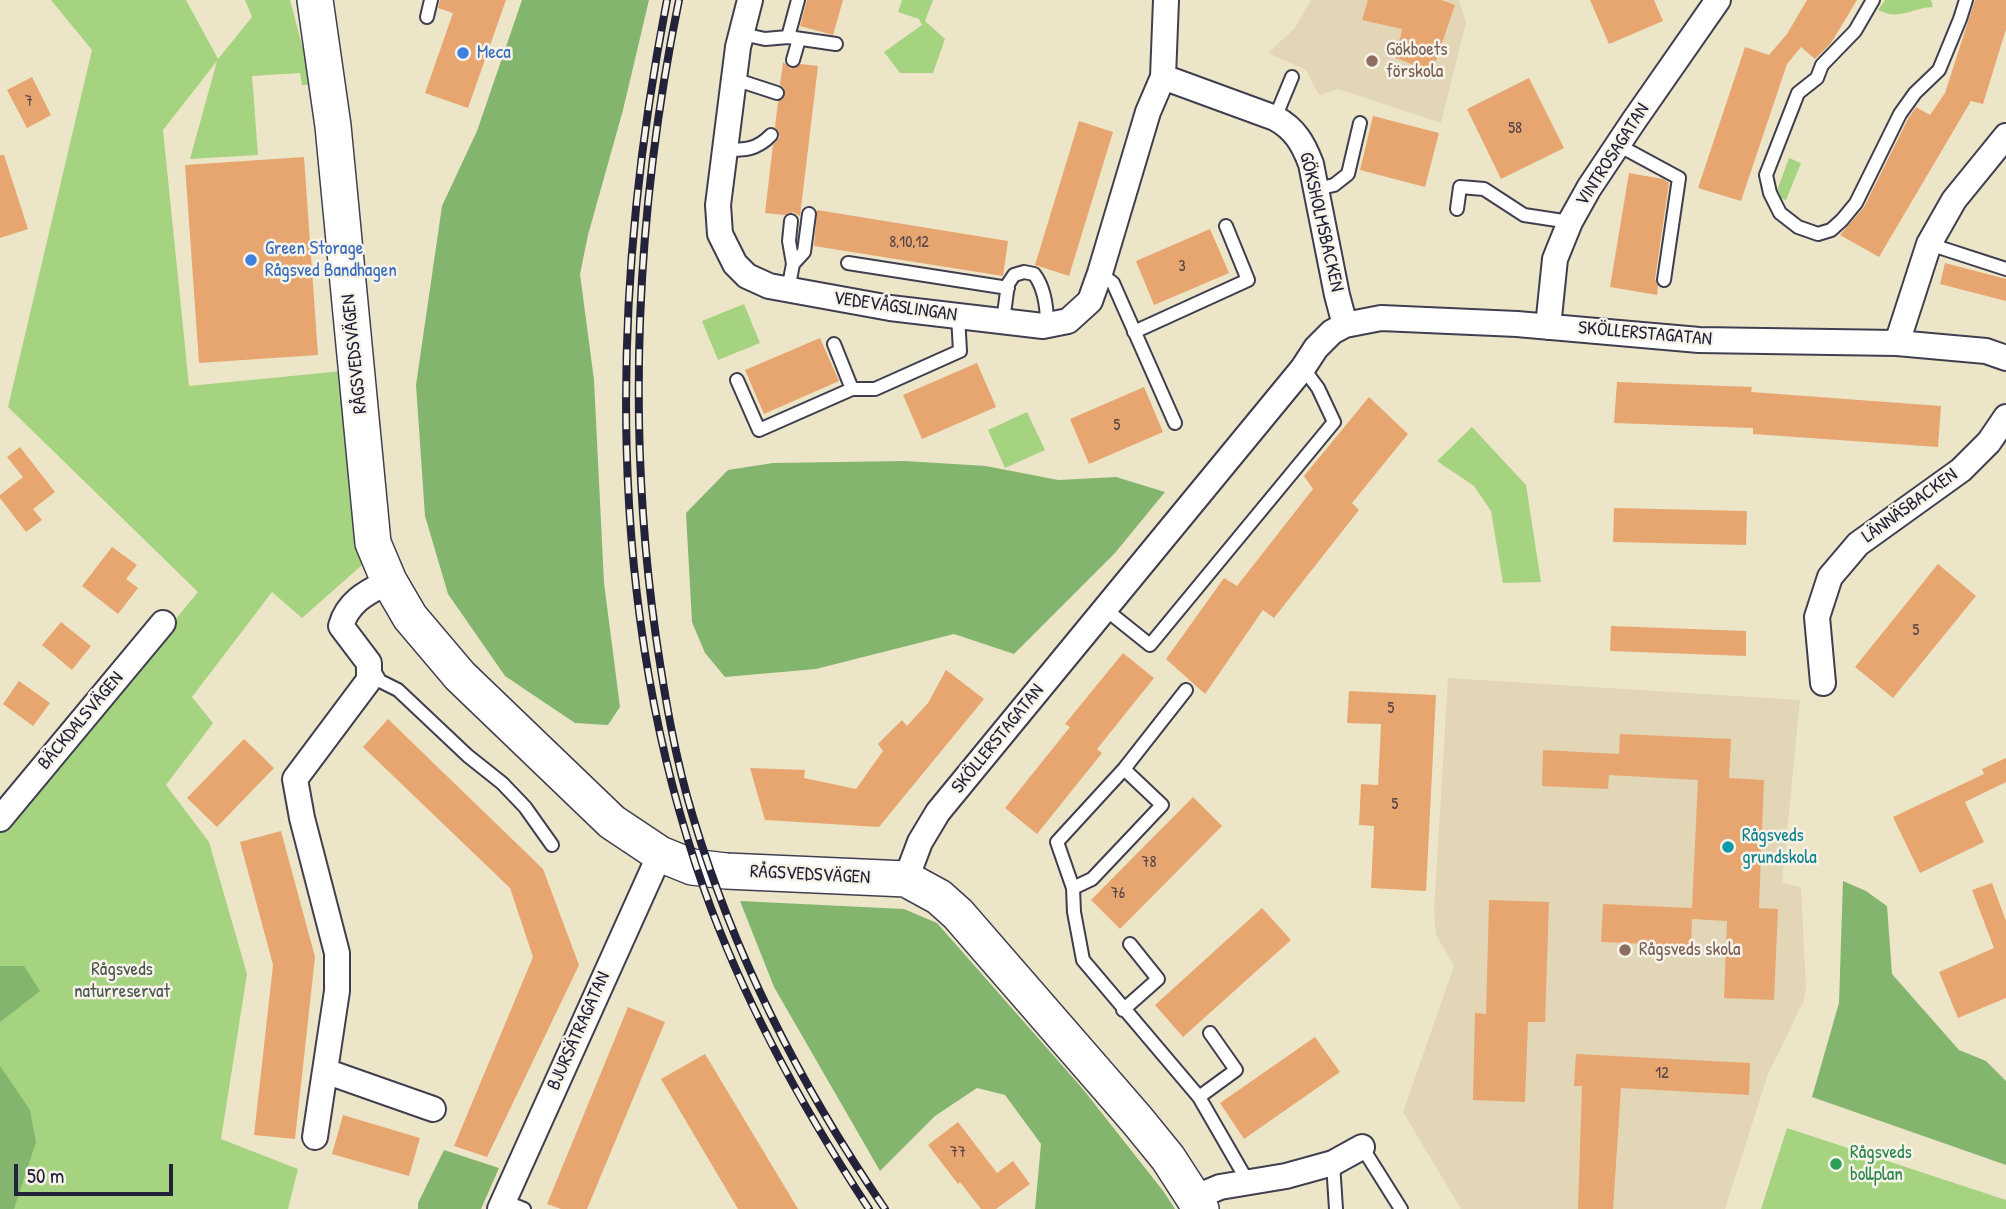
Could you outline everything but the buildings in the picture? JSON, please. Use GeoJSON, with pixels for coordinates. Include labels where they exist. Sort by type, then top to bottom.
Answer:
{"type":"FeatureCollection","features":[{"type":"Feature","properties":{"kind":"street","name":"RÅGSVEDSVÄGEN"},"geometry":{"type":"LineString","coordinates":[[315,0],[333,126],[373,543],[389,581],[410,617],[460,676],[612,822],[660,854],[692,867],[726,871],[906,879],[939,897],[958,914],[1137,1120],[1168,1158],[1197,1204]]}},
{"type":"Feature","properties":{"kind":"street","name":"VEDEVÅGSLINGAN"},"geometry":{"type":"LineString","coordinates":[[750,0],[734,79],[718,205],[720,234],[735,264],[747,276],[769,286],[788,290],[890,308],[1003,321],[1047,325],[1068,321],[1090,301],[1148,112],[1163,77]]}},
{"type":"Feature","properties":{"kind":"street"},"geometry":{"type":"LineString","coordinates":[[1163,77],[1166,0]]}},
{"type":"Feature","properties":{"kind":"street","name":"VINTROSAGATAN"},"geometry":{"type":"LineString","coordinates":[[1548,327],[1555,259],[1570,222],[1589,188],[1713,2]]}},
{"type":"Feature","properties":{"kind":"street","name":"GÖKSHOLMSBACKEN"},"geometry":{"type":"LineString","coordinates":[[1163,77],[1275,118],[1287,124],[1303,144],[1317,189],[1345,325]]}},
{"type":"Feature","properties":{"kind":"street"},"geometry":{"type":"LineString","coordinates":[[1897,343],[1929,244],[1954,200],[2006,136]]}},
{"type":"Feature","properties":{"kind":"street","name":"SKÖLLERSTAGATAN"},"geometry":{"type":"LineString","coordinates":[[906,879],[920,842],[938,812],[1303,368],[1321,342],[1345,325],[1381,318],[1548,327],[1699,340],[1897,343],[1986,351],[2006,358]]}},
{"type":"Feature","properties":{"kind":"street","name":"LÄNNÄSBACKEN"},"geometry":{"type":"LineString","coordinates":[[1823,683],[1817,617],[1830,577],[1858,544],[1961,470],[1989,442],[2006,417]]}},
{"type":"Feature","properties":{"kind":"street"},"geometry":{"type":"LineString","coordinates":[[315,1137],[338,991],[337,953],[302,818],[295,779],[369,680],[369,663],[341,626],[344,615],[354,601],[389,581]]}},
{"type":"Feature","properties":{"kind":"street","name":"BÄCKDALSVÄGEN"},"geometry":{"type":"LineString","coordinates":[[0,819],[163,623]]}},
{"type":"Feature","properties":{"kind":"street","name":"BJURSÄTRAGATAN"},"geometry":{"type":"LineString","coordinates":[[509,1206],[660,854]]}},
{"type":"Feature","properties":{"kind":"street"},"geometry":{"type":"LineString","coordinates":[[325,1071],[433,1109]]}},
{"type":"Feature","properties":{"kind":"street"},"geometry":{"type":"LineString","coordinates":[[1197,1204],[1220,1187],[1286,1176],[1334,1163],[1362,1147]]}},
{"type":"Feature","properties":{"kind":"lane"},"geometry":{"type":"LineString","coordinates":[[427,17],[431,0]]}},
{"type":"Feature","properties":{"kind":"lane"},"geometry":{"type":"LineString","coordinates":[[793,60],[798,0]]}},
{"type":"Feature","properties":{"kind":"lane"},"geometry":{"type":"LineString","coordinates":[[1873,0],[1855,31],[1822,65],[1817,78],[1795,101],[1766,175],[1770,194],[1780,213],[1798,227],[1818,234],[1831,230],[1856,202],[1900,114],[1915,93],[1939,70],[1966,0]]}},
{"type":"Feature","properties":{"kind":"lane"},"geometry":{"type":"LineString","coordinates":[[741,34],[765,39],[794,38],[836,44]]}},
{"type":"Feature","properties":{"kind":"lane"},"geometry":{"type":"LineString","coordinates":[[1275,118],[1292,77]]}},
{"type":"Feature","properties":{"kind":"lane"},"geometry":{"type":"LineString","coordinates":[[734,79],[777,93]]}},
{"type":"Feature","properties":{"kind":"lane"},"geometry":{"type":"LineString","coordinates":[[1317,189],[1334,184],[1348,174],[1360,123]]}},
{"type":"Feature","properties":{"kind":"lane"},"geometry":{"type":"LineString","coordinates":[[725,150],[745,150],[763,144],[771,135]]}},
{"type":"Feature","properties":{"kind":"lane"},"geometry":{"type":"LineString","coordinates":[[1618,145],[1679,178],[1664,280]]}},
{"type":"Feature","properties":{"kind":"lane"},"geometry":{"type":"LineString","coordinates":[[1457,209],[1460,187],[1473,187],[1484,190],[1524,215],[1570,222]]}},
{"type":"Feature","properties":{"kind":"lane"},"geometry":{"type":"LineString","coordinates":[[793,264],[804,252],[809,214]]}},
{"type":"Feature","properties":{"kind":"lane"},"geometry":{"type":"LineString","coordinates":[[788,290],[793,264],[789,241],[791,221]]}},
{"type":"Feature","properties":{"kind":"lane"},"geometry":{"type":"LineString","coordinates":[[1134,332],[1248,280],[1226,226]]}},
{"type":"Feature","properties":{"kind":"lane"},"geometry":{"type":"LineString","coordinates":[[1929,244],[2006,269]]}},
{"type":"Feature","properties":{"kind":"lane"},"geometry":{"type":"LineString","coordinates":[[848,263],[1008,288]]}},
{"type":"Feature","properties":{"kind":"lane"},"geometry":{"type":"LineString","coordinates":[[1003,321],[1008,288],[1014,275],[1024,272],[1034,274],[1040,281],[1047,325]]}},
{"type":"Feature","properties":{"kind":"lane"},"geometry":{"type":"LineString","coordinates":[[1100,273],[1113,283],[1175,423]]}},
{"type":"Feature","properties":{"kind":"lane"},"geometry":{"type":"LineString","coordinates":[[737,380],[759,430],[852,389],[876,389],[960,351],[958,316]]}},
{"type":"Feature","properties":{"kind":"lane"},"geometry":{"type":"LineString","coordinates":[[834,344],[852,389]]}},
{"type":"Feature","properties":{"kind":"lane"},"geometry":{"type":"LineString","coordinates":[[1105,609],[1150,645],[1334,422],[1318,388],[1303,368]]}},
{"type":"Feature","properties":{"kind":"lane"},"geometry":{"type":"LineString","coordinates":[[369,663],[380,681],[398,690],[468,756],[502,783],[525,807],[552,845]]}},
{"type":"Feature","properties":{"kind":"lane"},"geometry":{"type":"LineString","coordinates":[[1185,690],[1124,769],[1056,842],[1073,888],[1074,912],[1083,960],[1199,1097],[1248,1182]]}},
{"type":"Feature","properties":{"kind":"lane"},"geometry":{"type":"LineString","coordinates":[[1073,888],[1092,879],[1162,805],[1124,769]]}},
{"type":"Feature","properties":{"kind":"lane"},"geometry":{"type":"LineString","coordinates":[[1123,1010],[1158,979],[1130,944]]}},
{"type":"Feature","properties":{"kind":"lane"},"geometry":{"type":"LineString","coordinates":[[1199,1097],[1236,1070],[1210,1033]]}},
{"type":"Feature","properties":{"kind":"lane"},"geometry":{"type":"LineString","coordinates":[[1362,1147],[1401,1209]]}},
{"type":"Feature","properties":{"kind":"lane"},"geometry":{"type":"LineString","coordinates":[[1334,1163],[1336,1209]]}},
{"type":"Feature","properties":{"kind":"shaded area","name":"Gökboets förskola"},"geometry":{"type":"Polygon","coordinates":[[[1311,0],[1459,0],[1466,22],[1441,123],[1338,89],[1319,95],[1306,70],[1268,53],[1295,28],[1311,0]]]}},
{"type":"Feature","properties":{"kind":"shaded area","name":"Rågsveds skola"},"geometry":{"type":"Polygon","coordinates":[[[1448,678],[1800,700],[1782,883],[1801,887],[1806,988],[1804,1000],[1768,1074],[1725,1209],[1461,1209],[1403,1112],[1454,966],[1436,935],[1434,912],[1448,678]]]}},
{"type":"Feature","properties":{"kind":"green space","name":"Rågsveds naturreservat"},"geometry":{"type":"Polygon","coordinates":[[[51,0],[186,0],[218,59],[252,17],[245,0],[290,0],[303,49],[309,85],[302,85],[300,73],[252,76],[258,155],[190,159],[217,61],[163,130],[189,386],[343,371],[370,558],[302,618],[272,592],[192,697],[213,723],[166,785],[209,842],[247,974],[221,1139],[298,1169],[288,1209],[0,1209],[0,832],[198,592],[8,407],[92,50],[51,0]]]}},
{"type":"Feature","properties":{"kind":"green space"},"geometry":{"type":"Polygon","coordinates":[[[522,0],[649,0],[580,274],[594,380],[604,583],[620,707],[608,725],[575,723],[505,676],[448,594],[425,516],[416,385],[442,206],[477,131],[522,0]]]}},
{"type":"Feature","properties":{"kind":"green space"},"geometry":{"type":"Polygon","coordinates":[[[902,0],[933,0],[925,21],[945,39],[933,73],[900,73],[884,52],[922,25],[919,19],[898,12],[902,0]]]}},
{"type":"Feature","properties":{"kind":"green space"},"geometry":{"type":"Polygon","coordinates":[[[1885,0],[1931,0],[1933,7],[1899,14],[1886,13],[1878,10],[1885,0]]]}},
{"type":"Feature","properties":{"kind":"green space"},"geometry":{"type":"Polygon","coordinates":[[[1789,158],[1801,163],[1786,200],[1775,196],[1789,158]]]}},
{"type":"Feature","properties":{"kind":"green space"},"geometry":{"type":"Polygon","coordinates":[[[744,304],[760,343],[718,360],[702,321],[744,304]]]}},
{"type":"Feature","properties":{"kind":"green space"},"geometry":{"type":"Polygon","coordinates":[[[1027,412],[1045,450],[1005,468],[988,430],[1027,412]]]}},
{"type":"Feature","properties":{"kind":"green space"},"geometry":{"type":"Polygon","coordinates":[[[1472,427],[1526,485],[1541,582],[1503,583],[1491,511],[1474,486],[1437,461],[1472,427]]]}},
{"type":"Feature","properties":{"kind":"green space"},"geometry":{"type":"Polygon","coordinates":[[[905,461],[986,466],[1058,480],[1116,477],[1165,492],[1115,553],[1014,654],[954,634],[816,669],[725,677],[705,653],[692,622],[686,513],[728,470],[773,463],[905,461]]]}},
{"type":"Feature","properties":{"kind":"green space"},"geometry":{"type":"Polygon","coordinates":[[[1843,881],[1866,891],[1887,906],[1892,974],[1959,1050],[1986,1061],[2006,1081],[2006,1165],[1812,1097],[1839,1003],[1843,881]]]}},
{"type":"Feature","properties":{"kind":"green space"},"geometry":{"type":"Polygon","coordinates":[[[740,901],[904,909],[937,923],[1082,1088],[1175,1209],[1035,1209],[1041,1144],[1005,1095],[977,1088],[935,1116],[880,1171],[774,987],[740,901]]]}},
{"type":"Feature","properties":{"kind":"green space"},"geometry":{"type":"Polygon","coordinates":[[[0,966],[24,966],[40,991],[0,1022],[0,966]]]}},
{"type":"Feature","properties":{"kind":"green space"},"geometry":{"type":"Polygon","coordinates":[[[0,1066],[30,1110],[36,1142],[14,1209],[0,1209],[0,1066]]]}},
{"type":"Feature","properties":{"kind":"green space","name":"Rågsveds bollplan"},"geometry":{"type":"Polygon","coordinates":[[[1787,1128],[2006,1200],[2006,1209],[1761,1209],[1787,1128]]]}},
{"type":"Feature","properties":{"kind":"green space"},"geometry":{"type":"Polygon","coordinates":[[[444,1150],[499,1168],[481,1209],[418,1209],[418,1203],[444,1150]]]}},
{"type":"Feature","properties":{"kind":"railway"},"geometry":{"type":"LineString","coordinates":[[667,0],[648,110],[635,222],[627,335],[627,448],[633,560],[648,671],[671,781],[704,889],[737,973],[798,1094],[869,1209]]}},
{"type":"Feature","properties":{"kind":"railway"},"geometry":{"type":"LineString","coordinates":[[679,0],[653,158],[640,318],[641,478],[647,558],[663,683],[687,795],[710,869],[750,971],[826,1117],[885,1209]]}},
{"type":"Feature","properties":{"kind":"place","name":"Meca"},"geometry":{"type":"Point","coordinates":[463,53]}},
{"type":"Feature","properties":{"kind":"place","name":"Gökboets förskola"},"geometry":{"type":"Point","coordinates":[1372,61]}},
{"type":"Feature","properties":{"kind":"place","name":"Green Storage Rågsved Bandhagen"},"geometry":{"type":"Point","coordinates":[251,260]}},
{"type":"Feature","properties":{"kind":"place","name":"Rågsveds grundskola"},"geometry":{"type":"Point","coordinates":[1728,847]}},
{"type":"Feature","properties":{"kind":"place","name":"Rågsveds skola"},"geometry":{"type":"Point","coordinates":[1625,950]}},
{"type":"Feature","properties":{"kind":"place","name":"Rågsveds bollplan"},"geometry":{"type":"Point","coordinates":[1836,1164]}}]}
